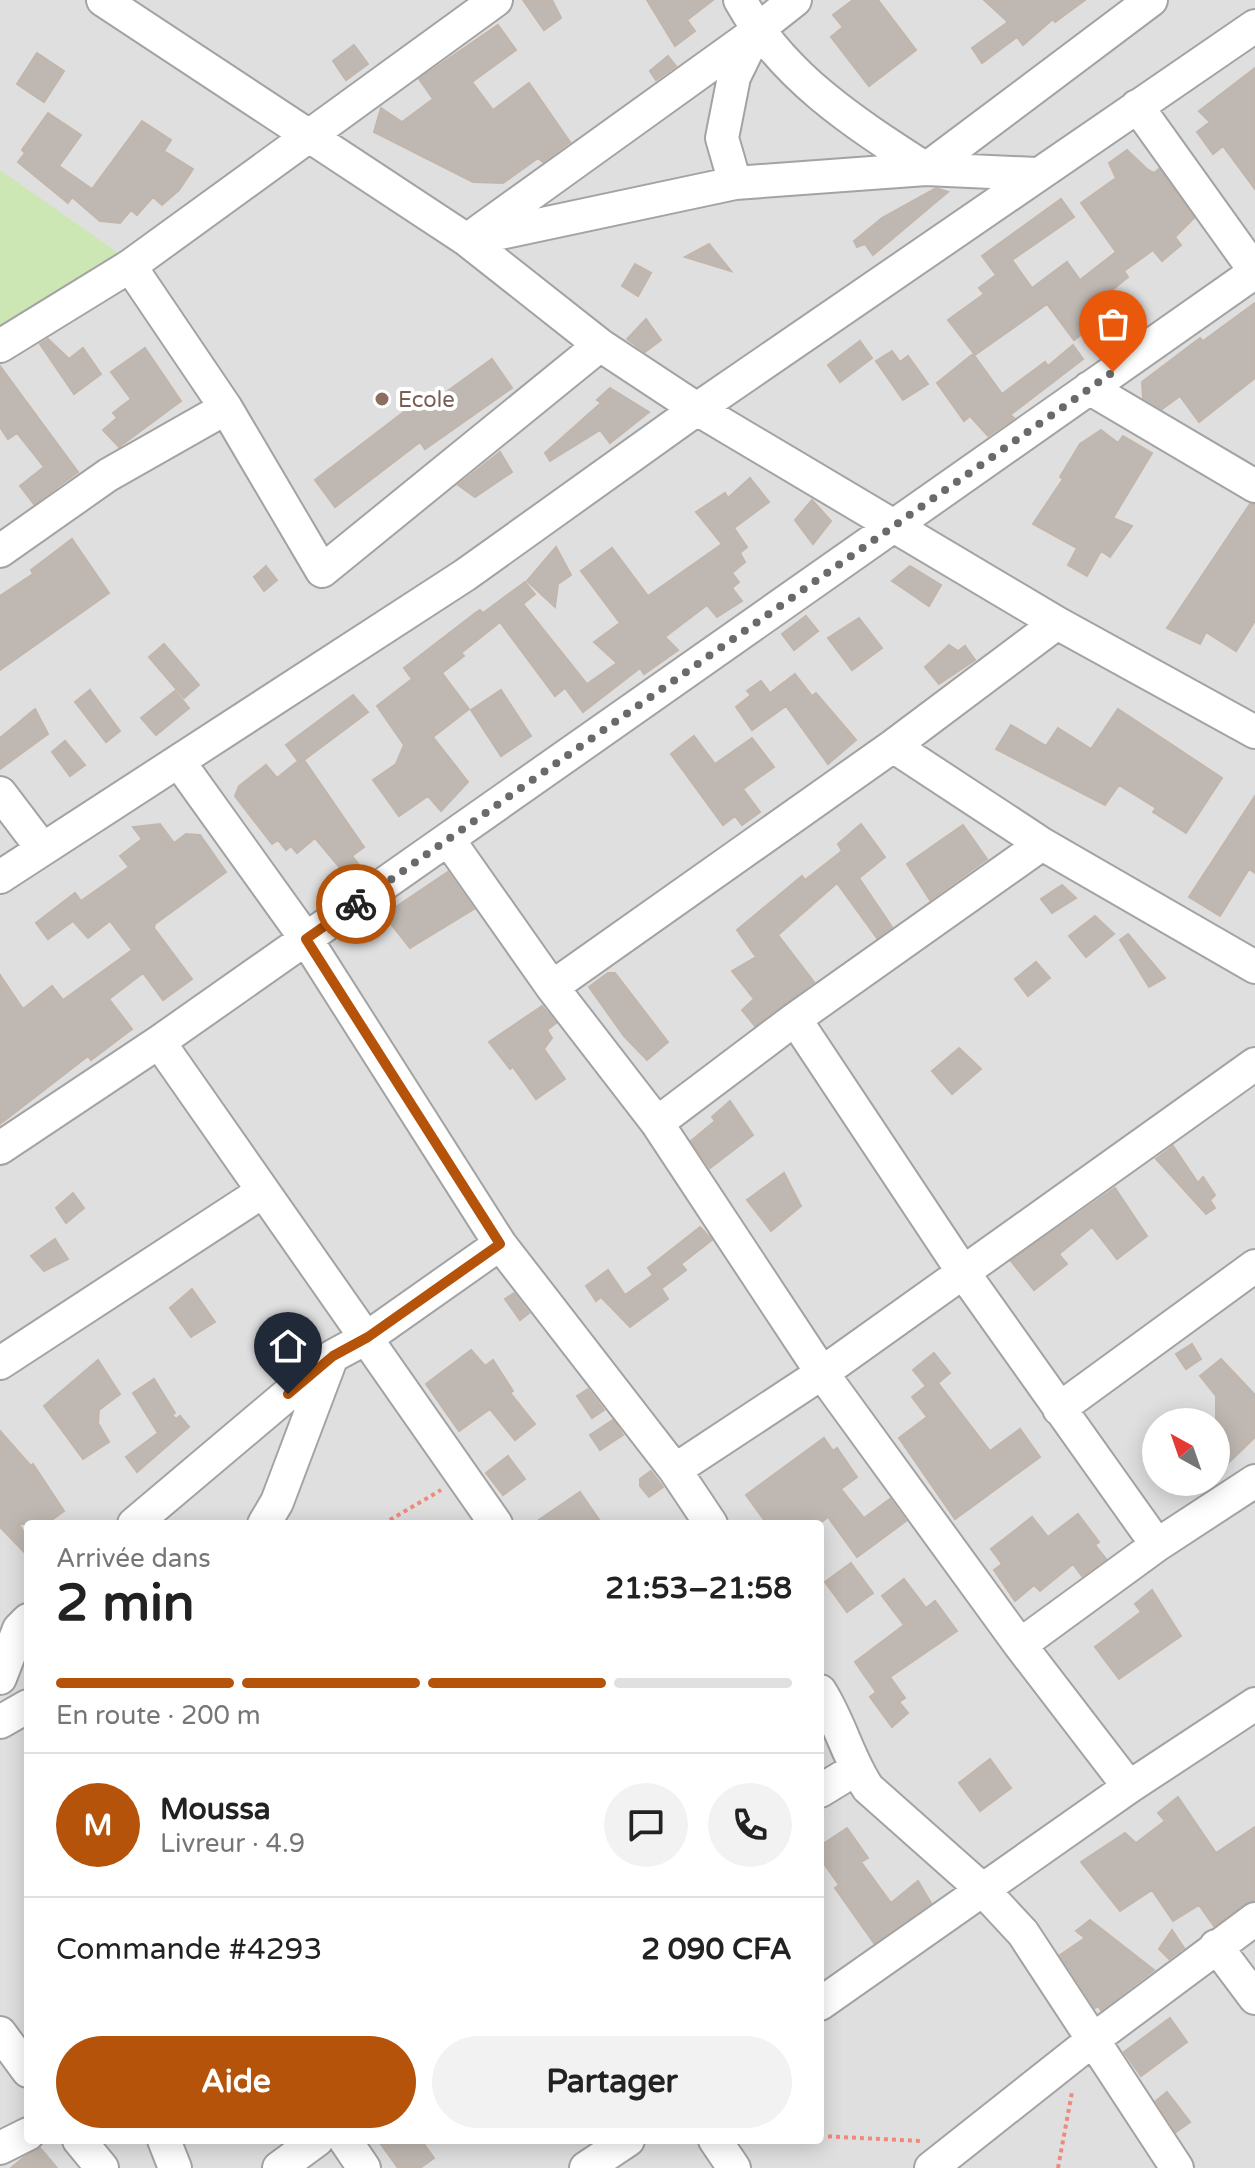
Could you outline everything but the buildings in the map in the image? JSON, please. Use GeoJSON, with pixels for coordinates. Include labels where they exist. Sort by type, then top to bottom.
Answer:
{"type":"FeatureCollection","features":[{"type":"Feature","properties":{"kind":"street"},"geometry":{"type":"LineString","coordinates":[[103,0],[467,240],[600,345],[697,409],[1057,623],[1255,732]]}},
{"type":"Feature","properties":{"kind":"street"},"geometry":{"type":"LineString","coordinates":[[0,346],[130,266],[496,0]]}},
{"type":"Feature","properties":{"kind":"street"},"geometry":{"type":"LineString","coordinates":[[740,0],[757,30],[799,78],[848,119],[926,169]]}},
{"type":"Feature","properties":{"kind":"street"},"geometry":{"type":"LineString","coordinates":[[467,240],[795,0]]}},
{"type":"Feature","properties":{"kind":"street"},"geometry":{"type":"LineString","coordinates":[[926,169],[1151,0]]}},
{"type":"Feature","properties":{"kind":"street"},"geometry":{"type":"LineString","coordinates":[[0,877],[41,847],[179,762],[465,575],[697,409],[1255,26]]}},
{"type":"Feature","properties":{"kind":"street"},"geometry":{"type":"LineString","coordinates":[[735,183],[722,138],[734,77],[757,30]]}},
{"type":"Feature","properties":{"kind":"street"},"geometry":{"type":"LineString","coordinates":[[0,1148],[159,1042],[1255,272],[1137,106]]}},
{"type":"Feature","properties":{"kind":"street"},"geometry":{"type":"LineString","coordinates":[[467,240],[735,183],[926,169],[1036,174]]}},
{"type":"Feature","properties":{"kind":"street"},"geometry":{"type":"LineString","coordinates":[[130,266],[226,408],[322,571],[600,345]]}},
{"type":"Feature","properties":{"kind":"street"},"geometry":{"type":"LineString","coordinates":[[1089,388],[1255,485]]}},
{"type":"Feature","properties":{"kind":"street"},"geometry":{"type":"LineString","coordinates":[[0,551],[108,475],[226,408]]}},
{"type":"Feature","properties":{"kind":"street"},"geometry":{"type":"LineString","coordinates":[[552,987],[893,746],[1057,623]]}},
{"type":"Feature","properties":{"kind":"street"},"geometry":{"type":"LineString","coordinates":[[893,746],[1042,844],[1255,967]]}},
{"type":"Feature","properties":{"kind":"street"},"geometry":{"type":"LineString","coordinates":[[179,762],[306,939],[500,1244],[675,1470],[708,1520]]}},
{"type":"Feature","properties":{"kind":"street"},"geometry":{"type":"LineString","coordinates":[[0,793],[41,847]]}},
{"type":"Feature","properties":{"kind":"street"},"geometry":{"type":"LineString","coordinates":[[448,839],[552,987],[657,1123],[822,1373],[1020,1645],[1129,1787]]}},
{"type":"Feature","properties":{"kind":"street"},"geometry":{"type":"LineString","coordinates":[[657,1123],[795,1019],[1042,844]]}},
{"type":"Feature","properties":{"kind":"street"},"geometry":{"type":"LineString","coordinates":[[795,1019],[963,1272],[1157,1545]]}},
{"type":"Feature","properties":{"kind":"street"},"geometry":{"type":"LineString","coordinates":[[159,1042],[493,1520]]}},
{"type":"Feature","properties":{"kind":"street"},"geometry":{"type":"LineString","coordinates":[[675,1470],[822,1373],[1255,1064]]}},
{"type":"Feature","properties":{"kind":"street"},"geometry":{"type":"LineString","coordinates":[[0,1363],[262,1192]]}},
{"type":"Feature","properties":{"kind":"street"},"geometry":{"type":"LineString","coordinates":[[139,1520],[333,1356],[368,1337],[500,1244]]}},
{"type":"Feature","properties":{"kind":"street"},"geometry":{"type":"LineString","coordinates":[[1059,1409],[1255,1266]]}},
{"type":"Feature","properties":{"kind":"street"},"geometry":{"type":"LineString","coordinates":[[266,1520],[277,1502],[333,1356]]}},
{"type":"Feature","properties":{"kind":"street"},"geometry":{"type":"LineString","coordinates":[[1020,1645],[1157,1545],[1255,1481]]}},
{"type":"Feature","properties":{"kind":"street"},"geometry":{"type":"LineString","coordinates":[[0,1678],[16,1623]]}},
{"type":"Feature","properties":{"kind":"street"},"geometry":{"type":"LineString","coordinates":[[824,1697],[838,1719],[856,1769],[884,1804],[984,1891],[1034,1947],[1086,2046],[1177,2168]]}},
{"type":"Feature","properties":{"kind":"street"},"geometry":{"type":"LineString","coordinates":[[824,2001],[1129,1787],[1255,1704]]}},
{"type":"Feature","properties":{"kind":"street"},"geometry":{"type":"LineString","coordinates":[[0,1722],[24,1708]]}},
{"type":"Feature","properties":{"kind":"street"},"geometry":{"type":"LineString","coordinates":[[824,1789],[856,1769]]}},
{"type":"Feature","properties":{"kind":"street"},"geometry":{"type":"LineString","coordinates":[[931,2168],[1255,1919]]}},
{"type":"Feature","properties":{"kind":"street"},"geometry":{"type":"LineString","coordinates":[[1216,1946],[1255,1998]]}},
{"type":"Feature","properties":{"kind":"street"},"geometry":{"type":"LineString","coordinates":[[0,2033],[24,2066]]}},
{"type":"Feature","properties":{"kind":"street"},"geometry":{"type":"LineString","coordinates":[[0,2148],[24,2136]]}},
{"type":"Feature","properties":{"kind":"street"},"geometry":{"type":"LineString","coordinates":[[82,2144],[102,2168]]}},
{"type":"Feature","properties":{"kind":"street"},"geometry":{"type":"LineString","coordinates":[[166,2144],[175,2168]]}},
{"type":"Feature","properties":{"kind":"street"},"geometry":{"type":"LineString","coordinates":[[279,2168],[312,2144]]}},
{"type":"Feature","properties":{"kind":"street"},"geometry":{"type":"LineString","coordinates":[[348,2144],[364,2168]]}},
{"type":"Feature","properties":{"kind":"street"},"geometry":{"type":"LineString","coordinates":[[586,2168],[622,2144]]}},
{"type":"Feature","properties":{"kind":"street"},"geometry":{"type":"LineString","coordinates":[[718,2144],[734,2168]]}},
{"type":"Feature","properties":{"kind":"path"},"geometry":{"type":"LineString","coordinates":[[390,1520],[463,1476]]}},
{"type":"Feature","properties":{"kind":"path"},"geometry":{"type":"LineString","coordinates":[[1058,2168],[1086,2046]]}},
{"type":"Feature","properties":{"kind":"path"},"geometry":{"type":"LineString","coordinates":[[824,2136],[963,2142]]}},
{"type":"Feature","properties":{"kind":"shaded area"},"geometry":{"type":"Polygon","coordinates":[[[0,0],[1255,0],[1255,2168],[0,2168],[0,0]]]}},
{"type":"Feature","properties":{"kind":"green space"},"geometry":{"type":"Polygon","coordinates":[[[0,170],[124,257],[0,333],[0,170]]]}},
{"type":"Feature","properties":{"kind":"way so far"},"geometry":{"type":"LineString","coordinates":[[356,904],[1113,372]]}},
{"type":"Feature","properties":{"kind":"place","name":"Ecole"},"geometry":{"type":"Point","coordinates":[382,399]}},
{"type":"Feature","properties":{"kind":"route"},"geometry":{"type":"LineString","coordinates":[[288,1394],[333,1356],[368,1337],[500,1244],[306,939],[356,904]]}}]}
